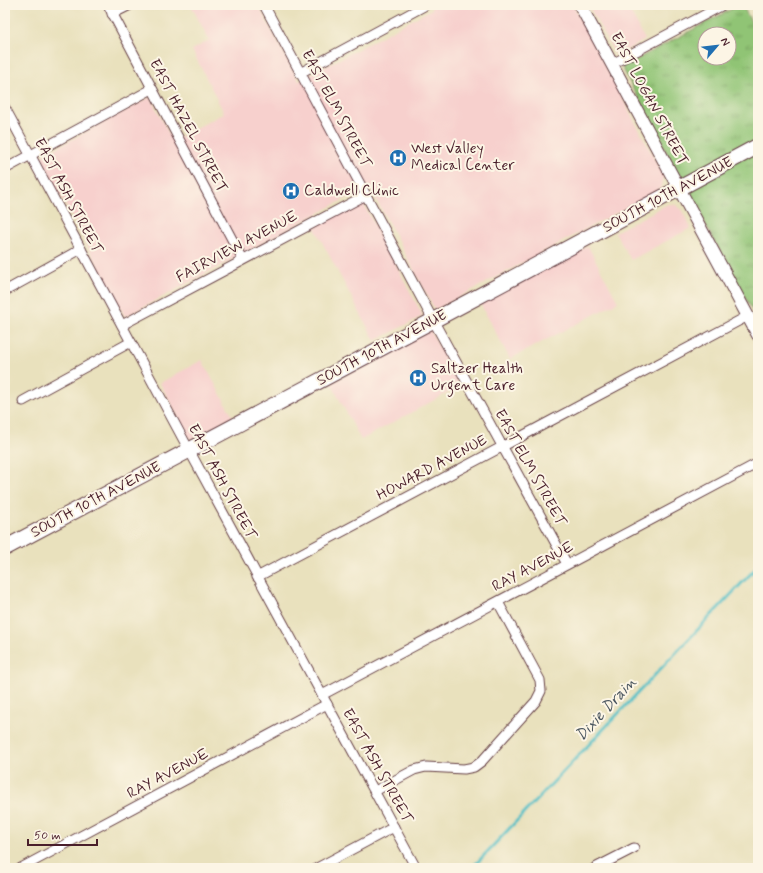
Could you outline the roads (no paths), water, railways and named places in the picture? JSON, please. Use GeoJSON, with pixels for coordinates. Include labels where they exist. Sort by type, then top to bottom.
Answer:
{"type":"FeatureCollection","features":[{"type":"Feature","properties":{"kind":"main road","name":"SOUTH 10TH AVENUE"},"geometry":{"type":"LineString","coordinates":[[5,548],[758,146]]}},
{"type":"Feature","properties":{"kind":"street","name":"EAST HAZEL STREET"},"geometry":{"type":"LineString","coordinates":[[108,5],[243,260]]}},
{"type":"Feature","properties":{"kind":"street"},"geometry":{"type":"LineString","coordinates":[[112,14],[130,5]]}},
{"type":"Feature","properties":{"kind":"street","name":"EAST ELM STREET"},"geometry":{"type":"LineString","coordinates":[[264,5],[433,320],[567,564]]}},
{"type":"Feature","properties":{"kind":"street","name":"EAST LOGAN STREET"},"geometry":{"type":"LineString","coordinates":[[580,5],[758,335]]}},
{"type":"Feature","properties":{"kind":"street"},"geometry":{"type":"LineString","coordinates":[[612,64],[723,5]]}},
{"type":"Feature","properties":{"kind":"street"},"geometry":{"type":"LineString","coordinates":[[300,73],[423,6]]}},
{"type":"Feature","properties":{"kind":"street"},"geometry":{"type":"LineString","coordinates":[[5,169],[152,89]]}},
{"type":"Feature","properties":{"kind":"street","name":"EAST ASH STREET"},"geometry":{"type":"LineString","coordinates":[[5,108],[257,577],[416,868]]}},
{"type":"Feature","properties":{"kind":"street","name":"FAIRVIEW AVENUE"},"geometry":{"type":"LineString","coordinates":[[122,325],[366,195]]}},
{"type":"Feature","properties":{"kind":"street"},"geometry":{"type":"LineString","coordinates":[[5,291],[81,249]]}},
{"type":"Feature","properties":{"kind":"street","name":"HOWARD AVENUE"},"geometry":{"type":"LineString","coordinates":[[257,577],[748,316]]}},
{"type":"Feature","properties":{"kind":"street"},"geometry":{"type":"LineString","coordinates":[[23,401],[131,342]]}},
{"type":"Feature","properties":{"kind":"street","name":"RAY AVENUE"},"geometry":{"type":"LineString","coordinates":[[322,695],[758,463]]}},
{"type":"Feature","properties":{"kind":"street"},"geometry":{"type":"LineString","coordinates":[[375,791],[414,770],[426,768],[464,769],[474,767],[482,761],[536,701],[541,691],[540,680],[498,602]]}},
{"type":"Feature","properties":{"kind":"street","name":"RAY AVENUE"},"geometry":{"type":"LineString","coordinates":[[21,868],[327,704]]}},
{"type":"Feature","properties":{"kind":"street"},"geometry":{"type":"LineString","coordinates":[[317,868],[394,827]]}},
{"type":"Feature","properties":{"kind":"street"},"geometry":{"type":"LineString","coordinates":[[595,868],[634,848]]}},
{"type":"Feature","properties":{"kind":"waterway","name":"Dixie Drain"},"geometry":{"type":"LineString","coordinates":[[472,868],[758,566]]}},
{"type":"Feature","properties":{"kind":"place","name":"West Valley Medical Center"},"geometry":{"type":"Point","coordinates":[398,158]}},
{"type":"Feature","properties":{"kind":"place","name":"Caldwell Clinic"},"geometry":{"type":"Point","coordinates":[291,191]}},
{"type":"Feature","properties":{"kind":"place","name":"Saltzer Health Urgent Care"},"geometry":{"type":"Point","coordinates":[418,378]}}]}
